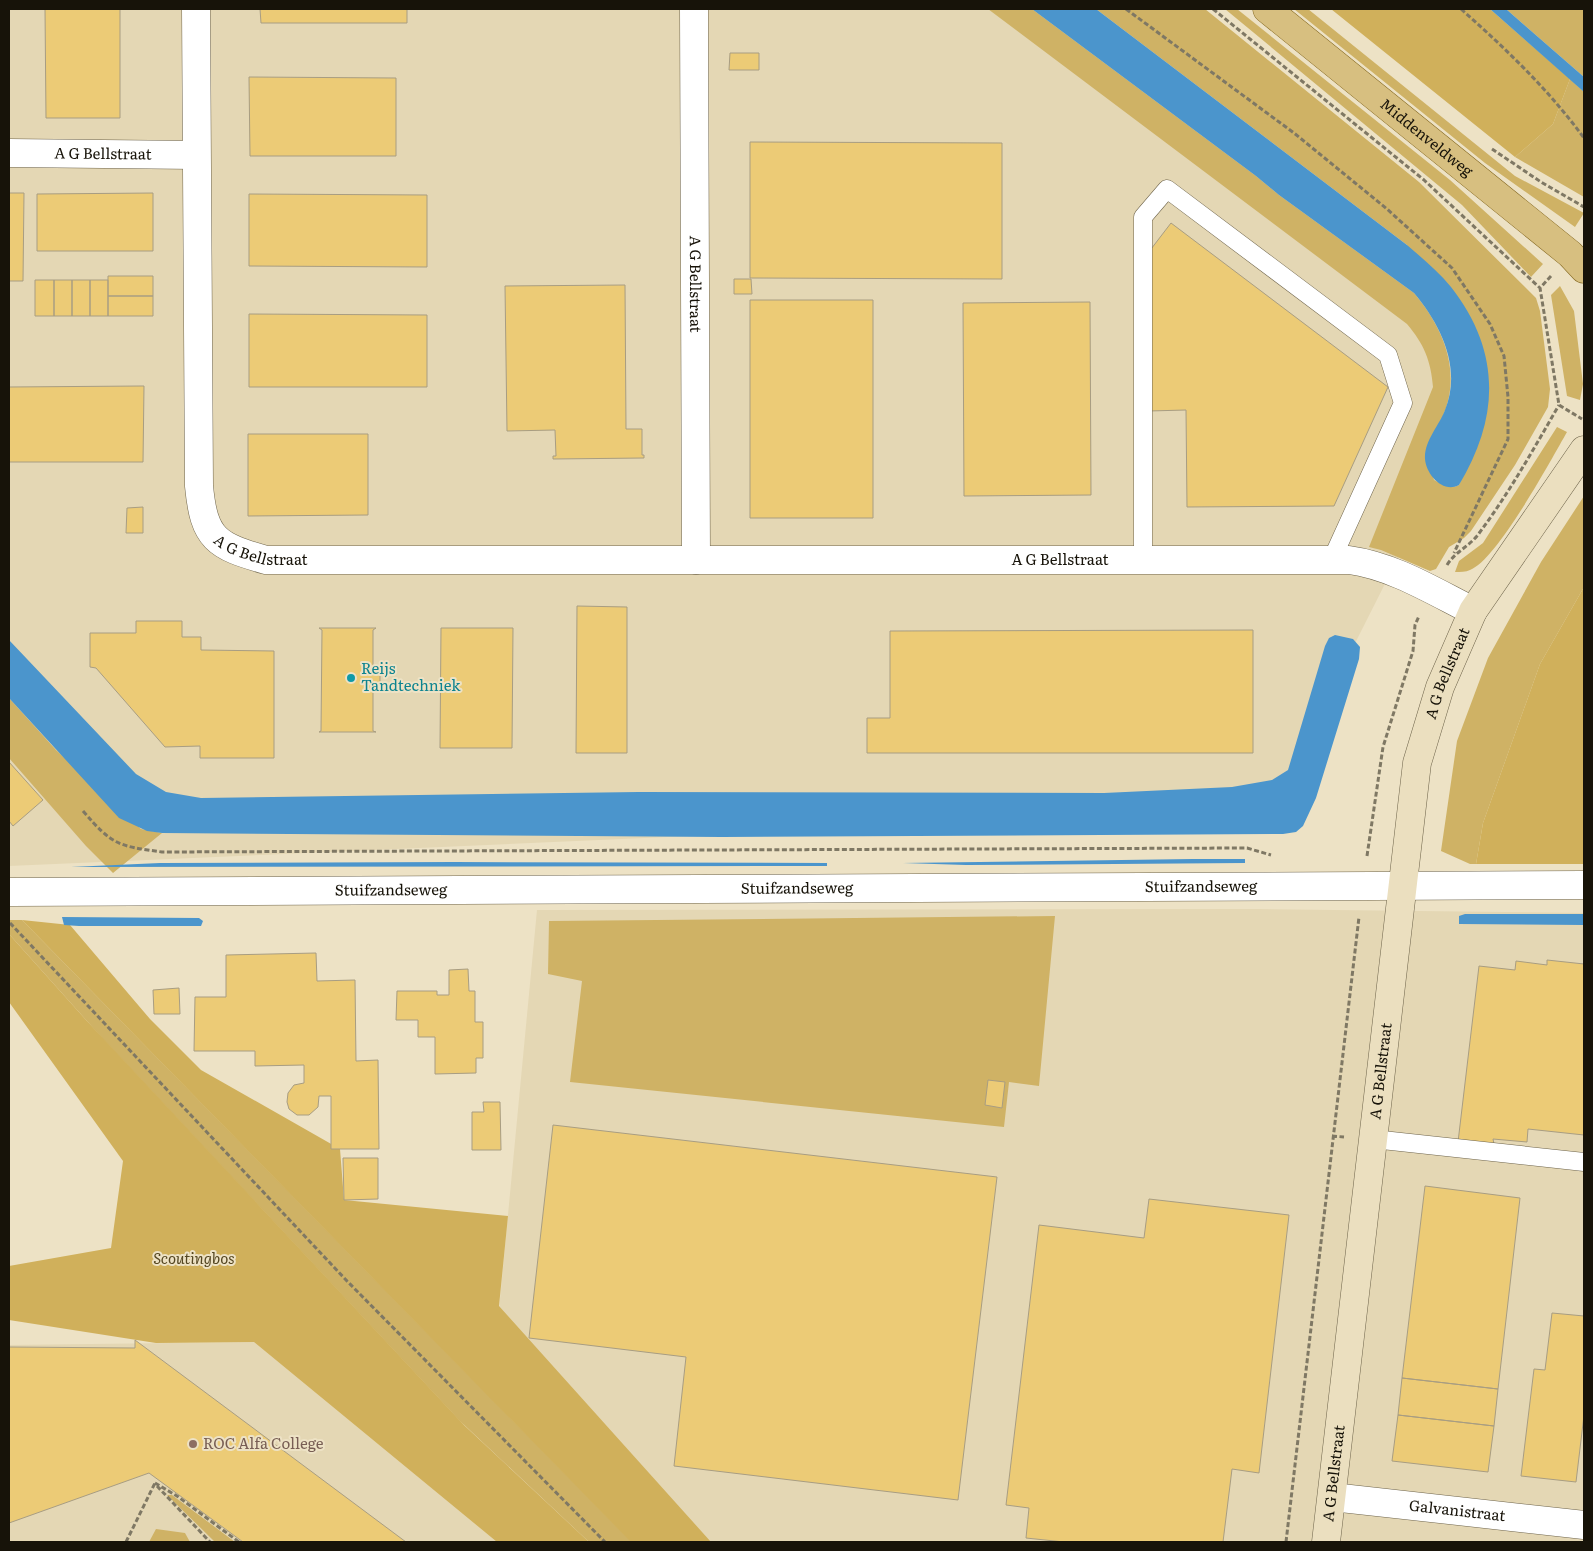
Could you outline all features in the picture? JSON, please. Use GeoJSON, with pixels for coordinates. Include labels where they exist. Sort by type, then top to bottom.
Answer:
{"type":"FeatureCollection","features":[{"type":"Feature","properties":{"kind":"main road","name":"Middenveldweg"},"geometry":{"type":"LineString","coordinates":[[1267,9],[1577,262]]}},
{"type":"Feature","properties":{"kind":"street","name":"A G Bellstraat"},"geometry":{"type":"LineString","coordinates":[[196,9],[199,486],[202,515],[214,538],[238,552],[266,560],[1332,559],[1369,563],[1389,569],[1474,610]]}},
{"type":"Feature","properties":{"kind":"street","name":"A G Bellstraat"},"geometry":{"type":"LineString","coordinates":[[694,9],[696,560]]}},
{"type":"Feature","properties":{"kind":"street","name":"A G Bellstraat"},"geometry":{"type":"LineString","coordinates":[[9,153],[196,155]]}},
{"type":"Feature","properties":{"kind":"street","name":"A G Bellstraat"},"geometry":{"type":"LineString","coordinates":[[1326,1542],[1417,763],[1440,687],[1474,610],[1584,450]]}},
{"type":"Feature","properties":{"kind":"street","name":"Stuifzandseweg"},"geometry":{"type":"LineString","coordinates":[[9,892],[1363,887],[1403,885],[1584,886]]}},
{"type":"Feature","properties":{"kind":"street","name":"Galvanistraat"},"geometry":{"type":"LineString","coordinates":[[1332,1497],[1584,1525]]}},
{"type":"Feature","properties":{"kind":"lane"},"geometry":{"type":"LineString","coordinates":[[1143,559],[1143,217],[1167,190],[1388,355],[1403,403],[1332,559]]}},
{"type":"Feature","properties":{"kind":"lane"},"geometry":{"type":"LineString","coordinates":[[1373,1139],[1584,1162]]}},
{"type":"Feature","properties":{"kind":"path"},"geometry":{"type":"LineString","coordinates":[[1126,9],[1294,133],[1387,209],[1452,268],[1490,324],[1504,356],[1508,397],[1508,439],[1452,557]]}},
{"type":"Feature","properties":{"kind":"path"},"geometry":{"type":"LineString","coordinates":[[1213,9],[1424,180],[1540,288],[1559,405],[1584,420]]}},
{"type":"Feature","properties":{"kind":"path"},"geometry":{"type":"LineString","coordinates":[[1460,9],[1520,63],[1546,90],[1584,137]]}},
{"type":"Feature","properties":{"kind":"path"},"geometry":{"type":"LineString","coordinates":[[1489,147],[1541,182],[1584,207]]}},
{"type":"Feature","properties":{"kind":"path"},"geometry":{"type":"LineString","coordinates":[[1540,288],[1577,262]]}},
{"type":"Feature","properties":{"kind":"path"},"geometry":{"type":"LineString","coordinates":[[83,811],[103,834],[126,847],[162,852],[1247,848],[1268,853],[1276,859]]}},
{"type":"Feature","properties":{"kind":"path"},"geometry":{"type":"LineString","coordinates":[[1286,1542],[1363,887]]}},
{"type":"Feature","properties":{"kind":"path"},"geometry":{"type":"LineString","coordinates":[[9,922],[347,1281],[605,1542]]}},
{"type":"Feature","properties":{"kind":"path"},"geometry":{"type":"LineString","coordinates":[[126,1542],[155,1483]]}},
{"type":"Feature","properties":{"kind":"path"},"geometry":{"type":"LineString","coordinates":[[155,1483],[210,1542]]}},
{"type":"Feature","properties":{"kind":"path"},"geometry":{"type":"LineString","coordinates":[[155,1483],[177,1496],[239,1542]]}},
{"type":"Feature","properties":{"kind":"shaded area"},"geometry":{"type":"Polygon","coordinates":[[[9,9],[1063,9],[1434,288],[1446,463],[1341,671],[1283,810],[9,866],[9,9]]]}},
{"type":"Feature","properties":{"kind":"shaded area"},"geometry":{"type":"Polygon","coordinates":[[[988,9],[1032,9],[1279,195],[1414,293],[1424,305],[1440,332],[1449,362],[1451,377],[1446,408],[1426,450],[1434,480],[1443,485],[1450,487],[1459,485],[1482,433],[1407,245],[1096,9],[1205,9],[1419,182],[1536,298],[1540,311],[1550,389],[1548,407],[1515,465],[1471,531],[1464,538],[1449,547],[1436,569],[1430,571],[1381,550],[1369,547],[1433,387],[1426,353],[1413,331],[1407,324],[988,9]]]}},
{"type":"Feature","properties":{"kind":"shaded area"},"geometry":{"type":"Polygon","coordinates":[[[1225,9],[1237,9],[1450,180],[1543,264],[1531,277],[1462,205],[1225,9]]]}},
{"type":"Feature","properties":{"kind":"shaded area"},"geometry":{"type":"Polygon","coordinates":[[[1294,9],[1308,9],[1515,176],[1584,213],[1575,227],[1485,163],[1294,9]]]}},
{"type":"Feature","properties":{"kind":"shaded area"},"geometry":{"type":"Polygon","coordinates":[[[1506,9],[1584,9],[1584,77],[1506,9]]]}},
{"type":"Feature","properties":{"kind":"shaded area"},"geometry":{"type":"Polygon","coordinates":[[[1570,79],[1584,92],[1584,197],[1515,157],[1553,124],[1570,79]]]}},
{"type":"Feature","properties":{"kind":"shaded area"},"geometry":{"type":"Polygon","coordinates":[[[1560,286],[1574,311],[1583,384],[1580,400],[1567,396],[1551,295],[1560,286]]]}},
{"type":"Feature","properties":{"kind":"shaded area"},"geometry":{"type":"Polygon","coordinates":[[[1557,427],[1567,432],[1523,508],[1494,548],[1481,562],[1468,571],[1455,572],[1459,561],[1483,543],[1557,427]]]}},
{"type":"Feature","properties":{"kind":"shaded area"},"geometry":{"type":"Polygon","coordinates":[[[1584,496],[1584,587],[1540,664],[1483,823],[1476,864],[1470,864],[1441,851],[1457,741],[1488,658],[1541,562],[1584,496]]]}},
{"type":"Feature","properties":{"kind":"shaded area"},"geometry":{"type":"Polygon","coordinates":[[[9,698],[56,750],[141,829],[162,833],[113,873],[86,846],[9,758],[9,698]]]}},
{"type":"Feature","properties":{"kind":"shaded area"},"geometry":{"type":"Polygon","coordinates":[[[1258,909],[1584,913],[1584,1542],[678,1542],[498,1320],[537,910],[1258,909]]]}},
{"type":"Feature","properties":{"kind":"shaded area"},"geometry":{"type":"Polygon","coordinates":[[[1055,916],[1039,1086],[1009,1082],[1004,1127],[570,1082],[582,981],[548,974],[549,921],[1055,916]]]}},
{"type":"Feature","properties":{"kind":"shaded area"},"geometry":{"type":"Polygon","coordinates":[[[9,920],[22,920],[632,1542],[589,1542],[460,1421],[104,1040],[9,934],[9,920]]]}},
{"type":"Feature","properties":{"kind":"shaded area","name":"ROC Alfa College"},"geometry":{"type":"Polygon","coordinates":[[[254,1342],[497,1542],[9,1542],[9,1345],[254,1342]]]}},
{"type":"Feature","properties":{"kind":"shaded area"},"geometry":{"type":"Polygon","coordinates":[[[167,1495],[172,1495],[235,1542],[215,1542],[167,1495]]]}},
{"type":"Feature","properties":{"kind":"shaded area"},"geometry":{"type":"Polygon","coordinates":[[[156,1529],[185,1533],[190,1542],[149,1542],[156,1529]]]}},
{"type":"Feature","properties":{"kind":"green space"},"geometry":{"type":"Polygon","coordinates":[[[1331,9],[1490,9],[1570,79],[1553,124],[1515,157],[1331,9]]]}},
{"type":"Feature","properties":{"kind":"green space"},"geometry":{"type":"Polygon","coordinates":[[[1584,587],[1584,864],[1476,864],[1483,823],[1540,664],[1584,587]]]}},
{"type":"Feature","properties":{"kind":"green space"},"geometry":{"type":"Polygon","coordinates":[[[22,920],[70,925],[150,1019],[201,1070],[340,1149],[344,1200],[508,1216],[499,1306],[711,1542],[631,1542],[22,920]]]}},
{"type":"Feature","properties":{"kind":"green space","name":"Scoutingbos"},"geometry":{"type":"Polygon","coordinates":[[[9,934],[87,1021],[465,1426],[589,1542],[497,1542],[254,1342],[156,1343],[9,1320],[9,1266],[111,1248],[123,1161],[9,1002],[9,934]]]}},
{"type":"Feature","properties":{"kind":"water"},"geometry":{"type":"Polygon","coordinates":[[[1032,9],[1096,9],[1407,245],[1446,281],[1467,311],[1479,335],[1486,360],[1489,384],[1488,409],[1482,434],[1472,460],[1459,485],[1447,487],[1441,485],[1428,471],[1426,465],[1425,452],[1429,440],[1445,410],[1450,394],[1450,363],[1446,348],[1433,319],[1414,293],[1279,195],[1032,9]]]}},
{"type":"Feature","properties":{"kind":"water"},"geometry":{"type":"Polygon","coordinates":[[[1490,9],[1506,9],[1584,77],[1584,92],[1490,9]]]}},
{"type":"Feature","properties":{"kind":"water"},"geometry":{"type":"Polygon","coordinates":[[[1335,635],[1353,639],[1360,647],[1359,659],[1316,798],[1303,826],[1296,832],[1283,834],[722,837],[162,833],[147,831],[119,818],[9,698],[9,640],[136,774],[166,792],[201,798],[639,792],[1104,793],[1232,787],[1272,780],[1288,770],[1325,646],[1329,638],[1335,635]]]}},
{"type":"Feature","properties":{"kind":"water"},"geometry":{"type":"Polygon","coordinates":[[[1245,859],[1245,863],[966,865],[903,863],[1245,859]]]}},
{"type":"Feature","properties":{"kind":"water"},"geometry":{"type":"Polygon","coordinates":[[[160,863],[827,863],[827,866],[71,867],[160,863]]]}},
{"type":"Feature","properties":{"kind":"water"},"geometry":{"type":"Polygon","coordinates":[[[1465,914],[1584,914],[1584,925],[1459,924],[1459,916],[1465,914]]]}},
{"type":"Feature","properties":{"kind":"water"},"geometry":{"type":"Polygon","coordinates":[[[62,917],[199,918],[203,921],[201,926],[79,926],[64,925],[62,917]]]}},
{"type":"Feature","properties":{"kind":"building"},"geometry":{"type":"Polygon","coordinates":[[[45,9],[120,9],[120,118],[46,118],[45,9]]]}},
{"type":"Feature","properties":{"kind":"building"},"geometry":{"type":"Polygon","coordinates":[[[260,9],[407,9],[407,23],[261,23],[260,9]]]}},
{"type":"Feature","properties":{"kind":"building"},"geometry":{"type":"Polygon","coordinates":[[[730,53],[759,53],[759,70],[729,70],[730,53]]]}},
{"type":"Feature","properties":{"kind":"building"},"geometry":{"type":"Polygon","coordinates":[[[249,77],[396,78],[396,156],[250,156],[249,77]]]}},
{"type":"Feature","properties":{"kind":"building"},"geometry":{"type":"Polygon","coordinates":[[[750,142],[1002,143],[1002,279],[750,278],[750,142]]]}},
{"type":"Feature","properties":{"kind":"building"},"geometry":{"type":"Polygon","coordinates":[[[9,193],[24,193],[23,281],[9,281],[9,193]]]}},
{"type":"Feature","properties":{"kind":"building"},"geometry":{"type":"Polygon","coordinates":[[[153,193],[153,251],[37,251],[37,194],[153,193]]]}},
{"type":"Feature","properties":{"kind":"building"},"geometry":{"type":"Polygon","coordinates":[[[249,194],[427,195],[427,267],[249,266],[249,194]]]}},
{"type":"Feature","properties":{"kind":"building"},"geometry":{"type":"Polygon","coordinates":[[[1171,223],[1388,387],[1334,506],[1187,507],[1186,410],[1149,411],[1148,253],[1171,223]]]}},
{"type":"Feature","properties":{"kind":"building"},"geometry":{"type":"Polygon","coordinates":[[[108,276],[153,276],[153,296],[108,296],[108,276]]]}},
{"type":"Feature","properties":{"kind":"building"},"geometry":{"type":"Polygon","coordinates":[[[734,279],[751,279],[752,294],[734,294],[734,279]]]}},
{"type":"Feature","properties":{"kind":"building"},"geometry":{"type":"Polygon","coordinates":[[[35,280],[54,280],[54,316],[35,316],[35,280]]]}},
{"type":"Feature","properties":{"kind":"building"},"geometry":{"type":"Polygon","coordinates":[[[54,280],[72,280],[72,316],[54,316],[54,280]]]}},
{"type":"Feature","properties":{"kind":"building"},"geometry":{"type":"Polygon","coordinates":[[[72,280],[90,280],[90,316],[72,316],[72,280]]]}},
{"type":"Feature","properties":{"kind":"building"},"geometry":{"type":"Polygon","coordinates":[[[90,280],[108,280],[108,316],[90,316],[90,280]]]}},
{"type":"Feature","properties":{"kind":"building"},"geometry":{"type":"Polygon","coordinates":[[[625,285],[626,429],[642,429],[642,455],[644,455],[644,458],[553,459],[553,456],[556,456],[555,430],[507,431],[505,286],[625,285]]]}},
{"type":"Feature","properties":{"kind":"building"},"geometry":{"type":"Polygon","coordinates":[[[108,296],[153,296],[153,316],[108,316],[108,296]]]}},
{"type":"Feature","properties":{"kind":"building"},"geometry":{"type":"Polygon","coordinates":[[[750,300],[873,300],[873,518],[750,518],[750,300]]]}},
{"type":"Feature","properties":{"kind":"building"},"geometry":{"type":"Polygon","coordinates":[[[1090,302],[1091,495],[964,496],[963,303],[1090,302]]]}},
{"type":"Feature","properties":{"kind":"building"},"geometry":{"type":"Polygon","coordinates":[[[249,314],[427,315],[427,387],[249,387],[249,314]]]}},
{"type":"Feature","properties":{"kind":"building"},"geometry":{"type":"Polygon","coordinates":[[[144,386],[143,462],[9,462],[9,387],[144,386]]]}},
{"type":"Feature","properties":{"kind":"building"},"geometry":{"type":"Polygon","coordinates":[[[248,434],[368,434],[368,515],[248,516],[248,434]]]}},
{"type":"Feature","properties":{"kind":"building"},"geometry":{"type":"Polygon","coordinates":[[[143,507],[143,533],[126,533],[127,508],[143,507]]]}},
{"type":"Feature","properties":{"kind":"building"},"geometry":{"type":"Polygon","coordinates":[[[577,606],[627,607],[627,753],[576,753],[577,606]]]}},
{"type":"Feature","properties":{"kind":"building"},"geometry":{"type":"Polygon","coordinates":[[[136,621],[182,621],[182,637],[201,637],[201,650],[274,651],[274,758],[200,758],[200,746],[165,747],[96,668],[90,667],[90,633],[136,633],[136,621]]]}},
{"type":"Feature","properties":{"kind":"building","name":"Reijs Tandtechniek"},"geometry":{"type":"Polygon","coordinates":[[[319,628],[376,628],[373,630],[373,669],[380,669],[380,688],[373,687],[373,731],[376,732],[319,732],[321,731],[322,630],[319,628]]]}},
{"type":"Feature","properties":{"kind":"building"},"geometry":{"type":"Polygon","coordinates":[[[441,628],[513,628],[512,748],[440,748],[441,628]]]}},
{"type":"Feature","properties":{"kind":"building"},"geometry":{"type":"Polygon","coordinates":[[[1253,630],[1253,753],[867,753],[867,718],[890,718],[890,631],[1253,630]]]}},
{"type":"Feature","properties":{"kind":"building"},"geometry":{"type":"Polygon","coordinates":[[[9,762],[43,800],[13,826],[9,821],[9,762]]]}},
{"type":"Feature","properties":{"kind":"building"},"geometry":{"type":"Polygon","coordinates":[[[316,953],[317,981],[355,980],[356,1061],[378,1060],[379,1149],[331,1149],[331,1096],[319,1096],[318,1107],[309,1115],[297,1115],[289,1109],[287,1102],[288,1093],[294,1085],[304,1083],[304,1065],[255,1066],[255,1051],[194,1051],[195,997],[226,997],[226,955],[316,953]]]}},
{"type":"Feature","properties":{"kind":"building"},"geometry":{"type":"Polygon","coordinates":[[[1547,960],[1584,964],[1584,1135],[1528,1129],[1527,1142],[1493,1139],[1494,1144],[1458,1142],[1479,966],[1515,970],[1516,961],[1547,965],[1547,960]]]}},
{"type":"Feature","properties":{"kind":"building"},"geometry":{"type":"Polygon","coordinates":[[[468,969],[469,991],[475,991],[475,1022],[483,1022],[483,1058],[476,1058],[476,1073],[435,1074],[435,1037],[418,1037],[418,1020],[396,1020],[397,991],[437,991],[437,995],[449,995],[449,970],[468,969]]]}},
{"type":"Feature","properties":{"kind":"building"},"geometry":{"type":"Polygon","coordinates":[[[179,988],[180,1014],[154,1014],[153,990],[179,988]]]}},
{"type":"Feature","properties":{"kind":"building"},"geometry":{"type":"Polygon","coordinates":[[[988,1080],[1005,1082],[1002,1108],[985,1105],[988,1080]]]}},
{"type":"Feature","properties":{"kind":"building"},"geometry":{"type":"Polygon","coordinates":[[[483,1102],[500,1102],[501,1150],[472,1150],[472,1112],[484,1112],[483,1102]]]}},
{"type":"Feature","properties":{"kind":"building"},"geometry":{"type":"Polygon","coordinates":[[[553,1125],[997,1177],[958,1500],[674,1466],[686,1357],[529,1338],[553,1125]]]}},
{"type":"Feature","properties":{"kind":"building"},"geometry":{"type":"Polygon","coordinates":[[[343,1158],[378,1158],[378,1199],[344,1200],[343,1158]]]}},
{"type":"Feature","properties":{"kind":"building"},"geometry":{"type":"Polygon","coordinates":[[[1425,1186],[1520,1198],[1498,1389],[1402,1378],[1425,1186]]]}},
{"type":"Feature","properties":{"kind":"building"},"geometry":{"type":"Polygon","coordinates":[[[1149,1199],[1289,1215],[1259,1473],[1232,1469],[1223,1542],[1064,1542],[1026,1538],[1029,1508],[1006,1505],[1039,1225],[1144,1238],[1149,1199]]]}},
{"type":"Feature","properties":{"kind":"building"},"geometry":{"type":"Polygon","coordinates":[[[1552,1313],[1584,1316],[1584,1415],[1576,1482],[1521,1476],[1534,1369],[1545,1370],[1552,1313]]]}},
{"type":"Feature","properties":{"kind":"building"},"geometry":{"type":"Polygon","coordinates":[[[135,1340],[406,1542],[243,1542],[149,1473],[9,1523],[9,1347],[135,1348],[135,1340]]]}},
{"type":"Feature","properties":{"kind":"building"},"geometry":{"type":"Polygon","coordinates":[[[1402,1378],[1498,1389],[1494,1426],[1398,1415],[1402,1378]]]}},
{"type":"Feature","properties":{"kind":"building"},"geometry":{"type":"Polygon","coordinates":[[[1398,1415],[1494,1426],[1488,1472],[1392,1461],[1398,1415]]]}},
{"type":"Feature","properties":{"kind":"place","name":"Reijs Tandtechniek"},"geometry":{"type":"Point","coordinates":[351,678]}},
{"type":"Feature","properties":{"kind":"place","name":"ROC Alfa College"},"geometry":{"type":"Point","coordinates":[193,1444]}}]}
